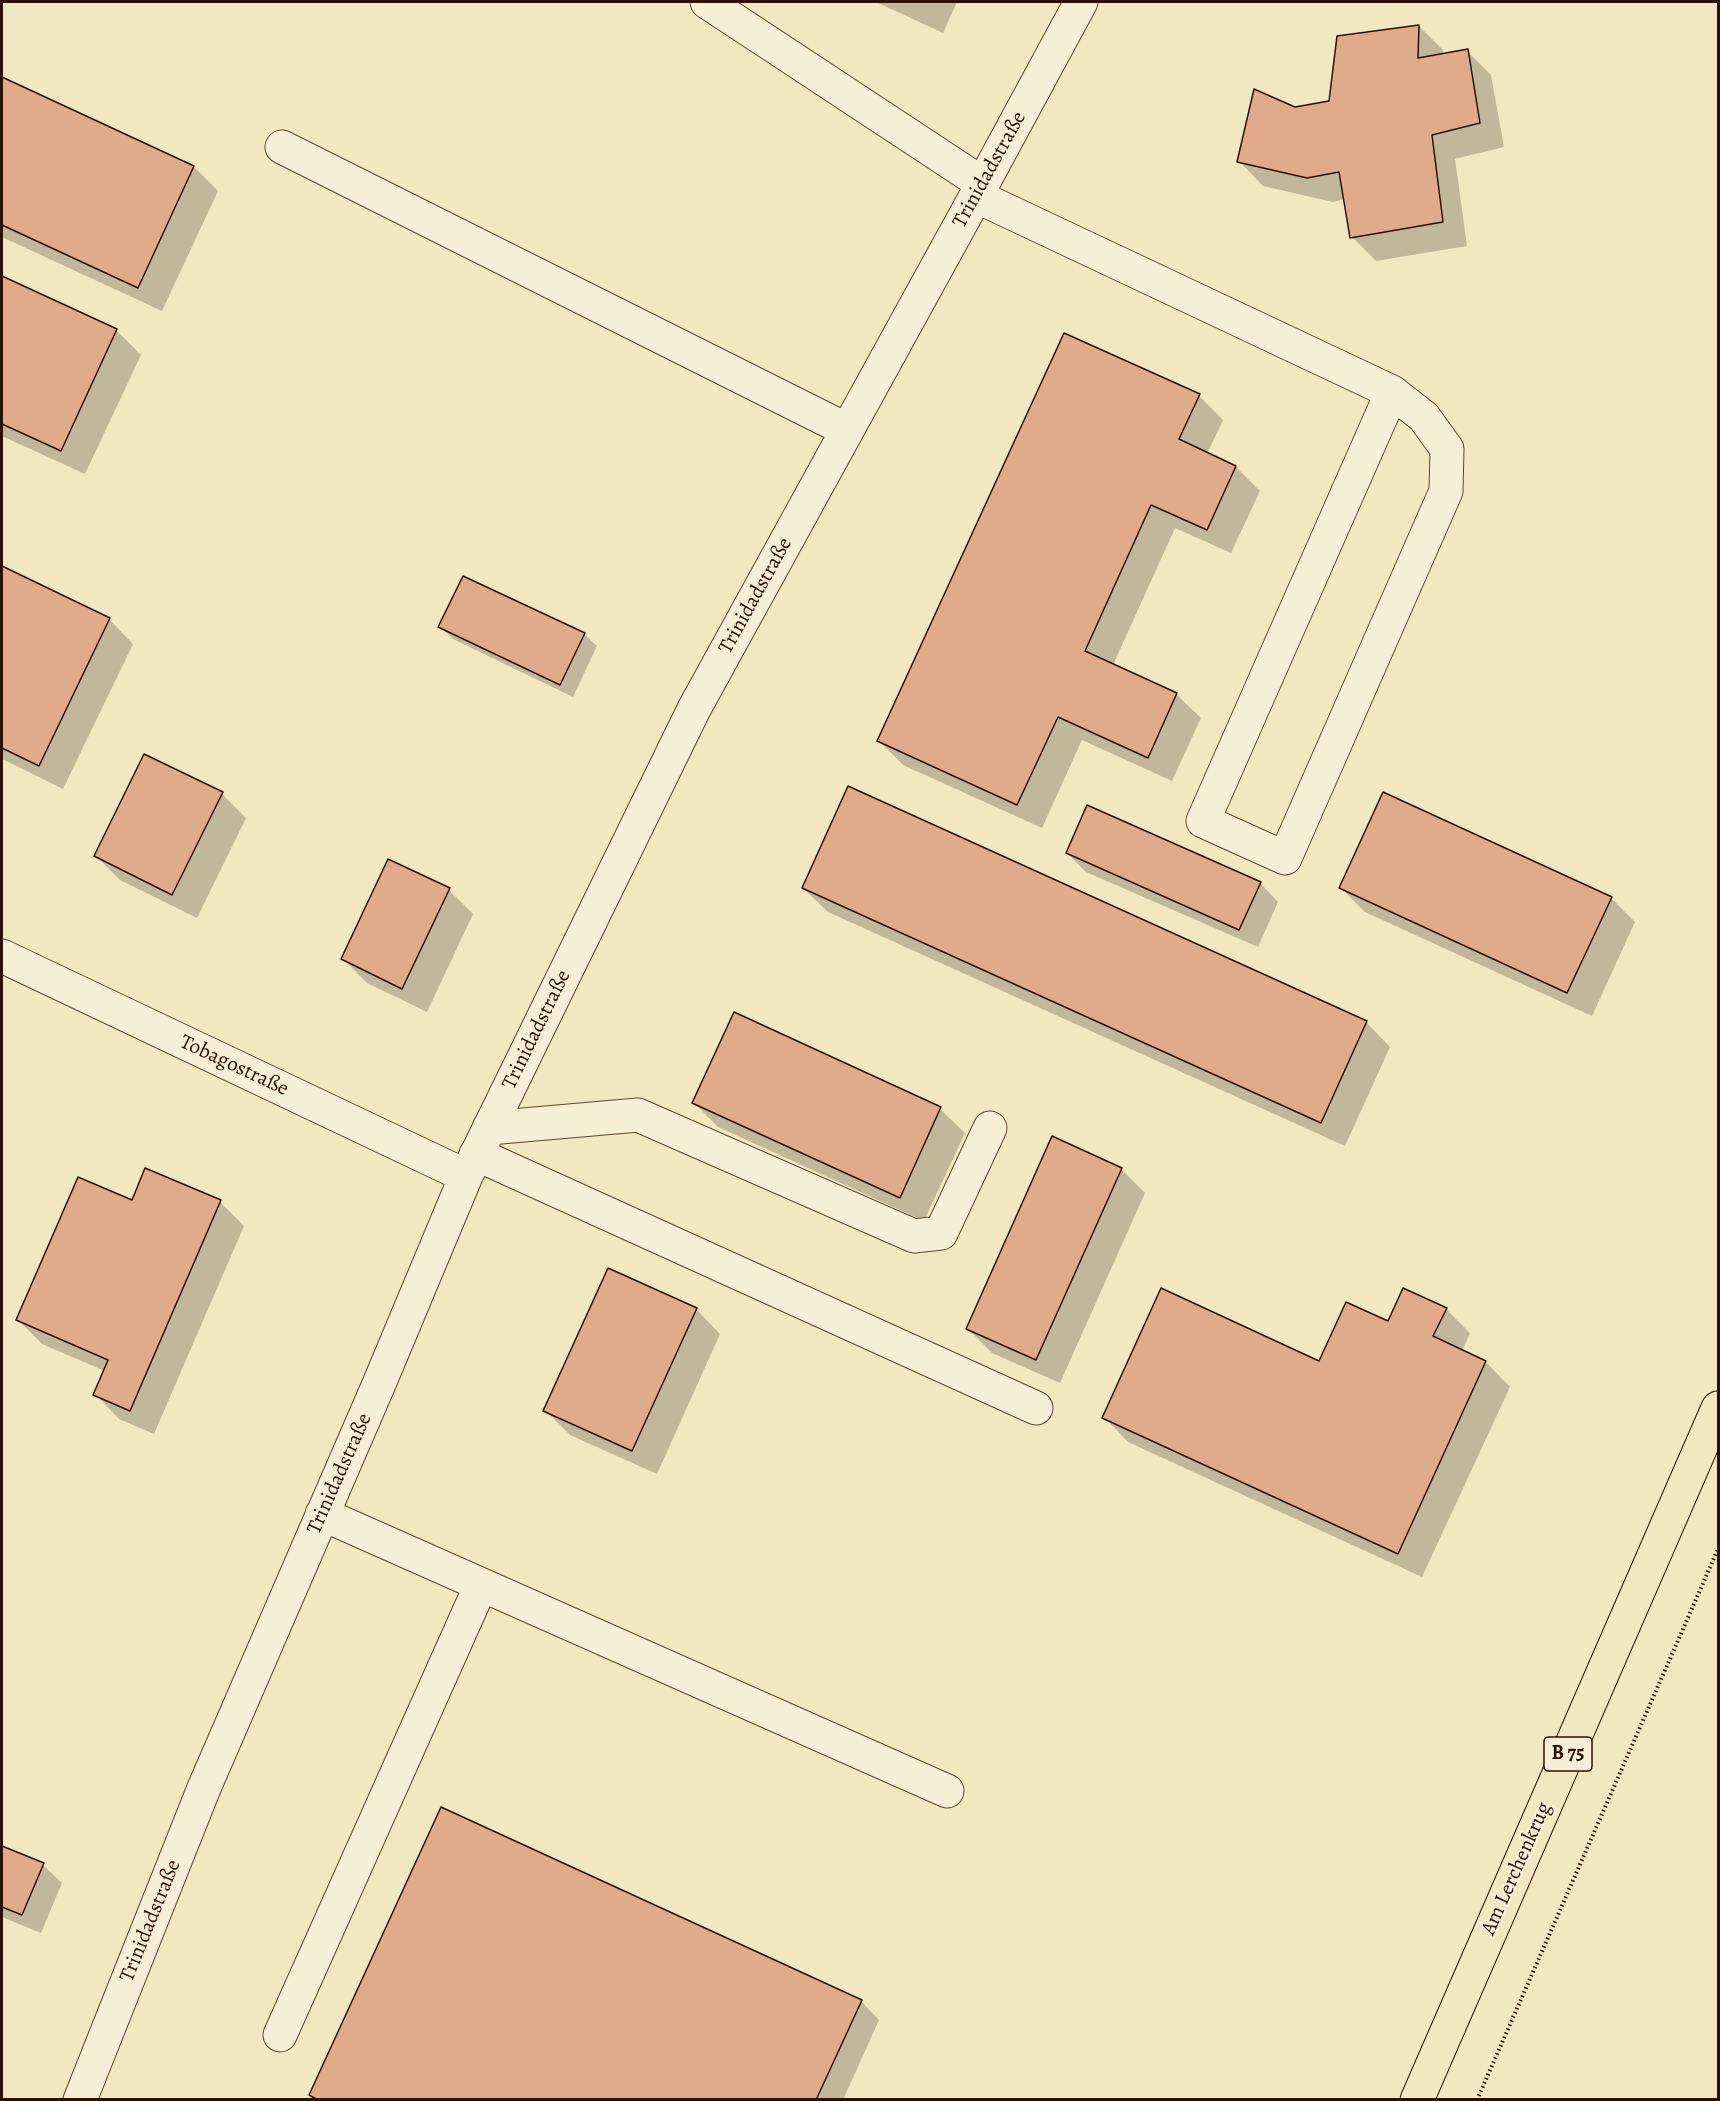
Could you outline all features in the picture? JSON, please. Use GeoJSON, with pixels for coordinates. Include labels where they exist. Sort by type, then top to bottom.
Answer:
{"type":"FeatureCollection","features":[{"type":"Feature","properties":{"kind":"main road","name":"Am Lerchenkrug"},"geometry":{"type":"LineString","coordinates":[[1417,2100],[1719,1408]]}},
{"type":"Feature","properties":{"kind":"street"},"geometry":{"type":"LineString","coordinates":[[707,2],[980,190],[1392,392],[1424,417],[1446,449],[1446,491],[1285,858],[1203,821],[1392,392]]}},
{"type":"Feature","properties":{"kind":"street","name":"Trinidadstraße"},"geometry":{"type":"LineString","coordinates":[[80,2100],[204,1788],[477,1152],[694,709],[1081,2]]}},
{"type":"Feature","properties":{"kind":"street"},"geometry":{"type":"LineString","coordinates":[[282,147],[847,429]]}},
{"type":"Feature","properties":{"kind":"street","name":"Tobagostraße"},"geometry":{"type":"LineString","coordinates":[[2,956],[477,1152],[1036,1408]]}},
{"type":"Feature","properties":{"kind":"street"},"geometry":{"type":"LineString","coordinates":[[477,1152],[638,1115],[914,1236],[941,1233],[990,1128]]}},
{"type":"Feature","properties":{"kind":"street"},"geometry":{"type":"LineString","coordinates":[[322,1514],[947,1791]]}},
{"type":"Feature","properties":{"kind":"street"},"geometry":{"type":"LineString","coordinates":[[280,2035],[481,1585]]}},
{"type":"Feature","properties":{"kind":"path"},"geometry":{"type":"LineString","coordinates":[[1477,2100],[1719,1549]]}},
{"type":"Feature","properties":{"kind":"building"},"geometry":{"type":"Polygon","coordinates":[[[1419,25],[1418,58],[1468,49],[1480,123],[1432,135],[1443,222],[1350,238],[1339,172],[1307,178],[1237,162],[1254,89],[1295,107],[1329,101],[1337,36],[1419,25]]]}},
{"type":"Feature","properties":{"kind":"building"},"geometry":{"type":"Polygon","coordinates":[[[2,77],[194,166],[138,288],[2,225],[2,77]]]}},
{"type":"Feature","properties":{"kind":"building"},"geometry":{"type":"Polygon","coordinates":[[[2,276],[117,329],[61,451],[2,424],[2,276]]]}},
{"type":"Feature","properties":{"kind":"building"},"geometry":{"type":"Polygon","coordinates":[[[1064,333],[1200,394],[1179,439],[1236,466],[1207,530],[1151,505],[1085,651],[1177,693],[1148,758],[1058,717],[1017,805],[877,741],[1064,333]]]}},
{"type":"Feature","properties":{"kind":"building"},"geometry":{"type":"Polygon","coordinates":[[[2,566],[110,618],[39,766],[2,748],[2,566]]]}},
{"type":"Feature","properties":{"kind":"building"},"geometry":{"type":"Polygon","coordinates":[[[463,576],[585,633],[560,685],[438,627],[463,576]]]}},
{"type":"Feature","properties":{"kind":"building"},"geometry":{"type":"Polygon","coordinates":[[[144,754],[223,792],[172,895],[94,856],[144,754]]]}},
{"type":"Feature","properties":{"kind":"building"},"geometry":{"type":"Polygon","coordinates":[[[848,786],[1367,1021],[1321,1123],[802,888],[848,786]]]}},
{"type":"Feature","properties":{"kind":"building"},"geometry":{"type":"Polygon","coordinates":[[[1383,792],[1612,897],[1567,993],[1339,888],[1383,792]]]}},
{"type":"Feature","properties":{"kind":"building"},"geometry":{"type":"Polygon","coordinates":[[[1087,805],[1261,882],[1239,930],[1066,853],[1087,805]]]}},
{"type":"Feature","properties":{"kind":"building"},"geometry":{"type":"Polygon","coordinates":[[[388,859],[450,888],[402,989],[341,959],[388,859]]]}},
{"type":"Feature","properties":{"kind":"building"},"geometry":{"type":"Polygon","coordinates":[[[734,1012],[941,1107],[900,1198],[692,1103],[734,1012]]]}},
{"type":"Feature","properties":{"kind":"building"},"geometry":{"type":"Polygon","coordinates":[[[1052,1136],[1122,1168],[1036,1360],[966,1329],[1052,1136]]]}},
{"type":"Feature","properties":{"kind":"building"},"geometry":{"type":"Polygon","coordinates":[[[145,1168],[221,1200],[130,1411],[93,1395],[108,1360],[16,1320],[78,1177],[132,1200],[145,1168]]]}},
{"type":"Feature","properties":{"kind":"building"},"geometry":{"type":"Polygon","coordinates":[[[608,1268],[697,1308],[632,1451],[543,1411],[608,1268]]]}},
{"type":"Feature","properties":{"kind":"building"},"geometry":{"type":"Polygon","coordinates":[[[1161,1288],[1319,1361],[1346,1302],[1388,1321],[1403,1288],[1447,1308],[1433,1336],[1486,1361],[1398,1554],[1102,1418],[1161,1288]]]}},
{"type":"Feature","properties":{"kind":"building"},"geometry":{"type":"Polygon","coordinates":[[[441,1807],[862,2000],[816,2100],[318,2100],[309,2095],[441,1807]]]}},
{"type":"Feature","properties":{"kind":"building"},"geometry":{"type":"Polygon","coordinates":[[[2,1846],[44,1863],[22,1915],[2,1907],[2,1846]]]}}]}
